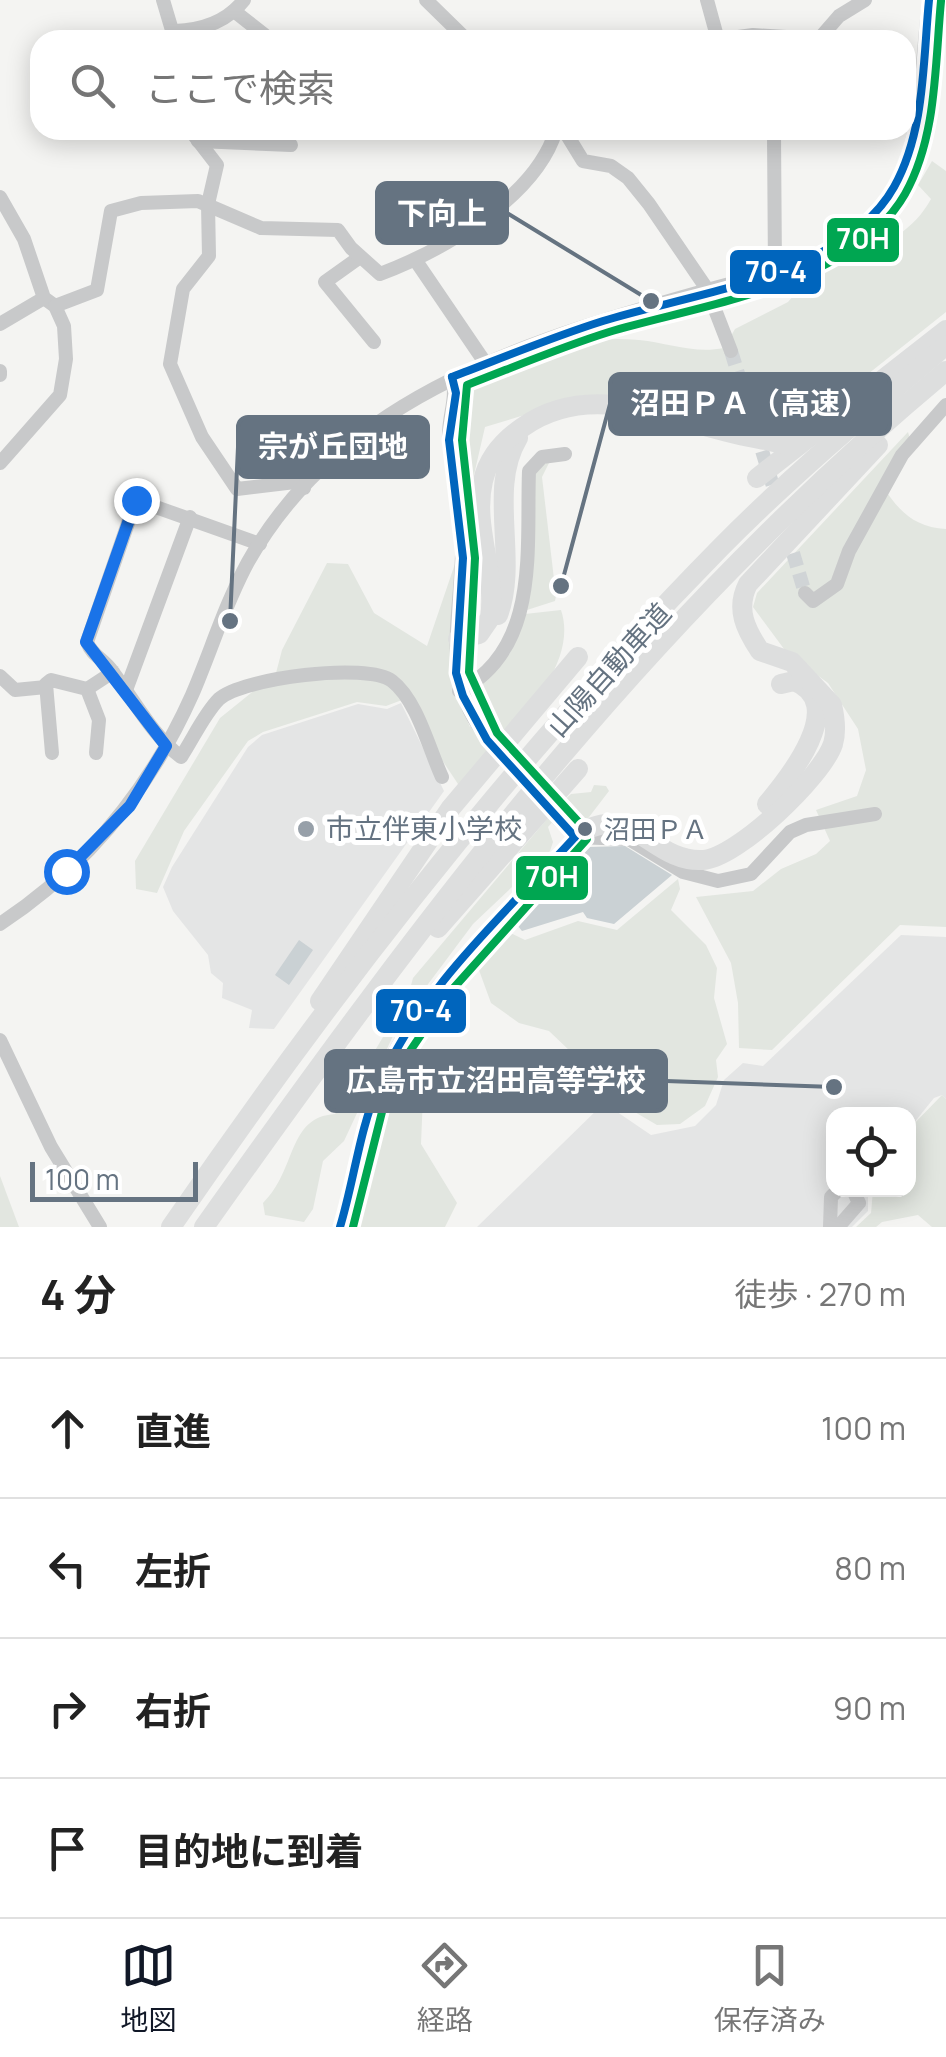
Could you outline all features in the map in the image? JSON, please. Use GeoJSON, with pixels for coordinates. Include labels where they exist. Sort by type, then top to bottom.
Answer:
{"type":"FeatureCollection","features":[{"type":"Feature","properties":{"kind":"highway"},"geometry":{"type":"LineString","coordinates":[[757,478],[946,330]]}},
{"type":"Feature","properties":{"kind":"highway","name":"山陽自動車道"},"geometry":{"type":"LineString","coordinates":[[171,1227],[408,909],[590,688],[722,546],[826,447],[946,346]]}},
{"type":"Feature","properties":{"kind":"highway","name":"山陽自動車道"},"geometry":{"type":"LineString","coordinates":[[204,1227],[479,853],[659,641],[816,484],[946,371]]}},
{"type":"Feature","properties":{"kind":"highway"},"geometry":{"type":"LineString","coordinates":[[575,837],[592,822],[612,818],[679,851],[700,854],[720,850],[752,823],[818,751],[826,695],[800,670],[760,651],[745,623],[742,599],[748,584],[846,478],[946,383]]}},
{"type":"Feature","properties":{"kind":"highway"},"geometry":{"type":"LineString","coordinates":[[458,640],[478,634],[490,618],[481,489],[495,454],[526,424],[570,406],[629,406],[707,430],[798,445]]}},
{"type":"Feature","properties":{"kind":"highway"},"geometry":{"type":"LineString","coordinates":[[458,640],[479,638],[494,624],[506,585],[507,466],[518,439],[544,420],[582,408],[628,410],[711,436],[765,445],[776,463]]}},
{"type":"Feature","properties":{"kind":"highway"},"geometry":{"type":"LineString","coordinates":[[210,1170],[450,809],[578,657]]}},
{"type":"Feature","properties":{"kind":"highway"},"geometry":{"type":"LineString","coordinates":[[781,684],[789,681],[802,685],[825,720]]}},
{"type":"Feature","properties":{"kind":"highway"},"geometry":{"type":"LineString","coordinates":[[330,1051],[578,768]]}},
{"type":"Feature","properties":{"kind":"street"},"geometry":{"type":"LineString","coordinates":[[163,0],[172,30]]}},
{"type":"Feature","properties":{"kind":"street"},"geometry":{"type":"LineString","coordinates":[[426,0],[457,30]]}},
{"type":"Feature","properties":{"kind":"street"},"geometry":{"type":"LineString","coordinates":[[708,0],[715,30]]}},
{"type":"Feature","properties":{"kind":"street"},"geometry":{"type":"LineString","coordinates":[[826,30],[839,16],[865,0]]}},
{"type":"Feature","properties":{"kind":"street"},"geometry":{"type":"LineString","coordinates":[[916,101],[929,0]]}},
{"type":"Feature","properties":{"kind":"street"},"geometry":{"type":"LineString","coordinates":[[194,30],[239,6],[262,30]]}},
{"type":"Feature","properties":{"kind":"street"},"geometry":{"type":"LineString","coordinates":[[197,140],[217,166],[208,204],[209,256],[182,289],[170,364],[202,437],[236,489],[295,482],[304,488]]}},
{"type":"Feature","properties":{"kind":"street"},"geometry":{"type":"LineString","coordinates":[[237,140],[291,145]]}},
{"type":"Feature","properties":{"kind":"street"},"geometry":{"type":"LineString","coordinates":[[0,324],[50,302],[97,290],[110,211],[168,200],[208,204],[262,228],[338,230],[380,274],[416,261],[442,241],[480,224],[536,167],[551,140]]}},
{"type":"Feature","properties":{"kind":"street"},"geometry":{"type":"LineString","coordinates":[[570,140],[584,161],[610,166],[628,178],[708,289],[731,351]]}},
{"type":"Feature","properties":{"kind":"street"},"geometry":{"type":"LineString","coordinates":[[774,140],[775,272]]}},
{"type":"Feature","properties":{"kind":"street"},"geometry":{"type":"LineString","coordinates":[[0,924],[48,888],[130,806],[166,746],[260,544],[304,488],[400,406],[452,377],[708,289],[775,272],[824,254],[874,218],[888,202],[911,140]]}},
{"type":"Feature","properties":{"kind":"street"},"geometry":{"type":"LineString","coordinates":[[0,197],[64,326],[66,359],[60,395],[0,463]]}},
{"type":"Feature","properties":{"kind":"street"},"geometry":{"type":"LineString","coordinates":[[360,257],[324,282],[374,342]]}},
{"type":"Feature","properties":{"kind":"street"},"geometry":{"type":"LineString","coordinates":[[416,261],[486,364]]}},
{"type":"Feature","properties":{"kind":"street"},"geometry":{"type":"LineString","coordinates":[[452,377],[456,393],[449,440],[462,527],[459,691],[483,732]]}},
{"type":"Feature","properties":{"kind":"street"},"geometry":{"type":"LineString","coordinates":[[806,593],[812,602],[836,584],[849,550],[902,456],[946,405]]}},
{"type":"Feature","properties":{"kind":"street"},"geometry":{"type":"LineString","coordinates":[[459,691],[473,684],[495,660],[519,621],[527,582],[528,470],[542,457],[565,454]]}},
{"type":"Feature","properties":{"kind":"street"},"geometry":{"type":"LineString","coordinates":[[260,544],[136,500],[86,642],[90,653],[113,672],[166,746],[181,758],[217,701],[253,684],[374,672],[402,692],[442,776]]}},
{"type":"Feature","properties":{"kind":"street"},"geometry":{"type":"LineString","coordinates":[[126,690],[190,516]]}},
{"type":"Feature","properties":{"kind":"street"},"geometry":{"type":"LineString","coordinates":[[482,524],[497,532],[506,522]]}},
{"type":"Feature","properties":{"kind":"street"},"geometry":{"type":"LineString","coordinates":[[486,553],[495,542],[508,550]]}},
{"type":"Feature","properties":{"kind":"street"},"geometry":{"type":"LineString","coordinates":[[52,753],[46,687],[51,680],[87,689],[113,672]]}},
{"type":"Feature","properties":{"kind":"street"},"geometry":{"type":"LineString","coordinates":[[0,676],[15,690],[46,687]]}},
{"type":"Feature","properties":{"kind":"street"},"geometry":{"type":"LineString","coordinates":[[87,689],[99,720],[96,753]]}},
{"type":"Feature","properties":{"kind":"street"},"geometry":{"type":"LineString","coordinates":[[558,819],[575,837],[629,839],[683,872],[718,882],[751,874],[790,832],[806,825],[875,814]]}},
{"type":"Feature","properties":{"kind":"street"},"geometry":{"type":"LineString","coordinates":[[340,1227],[363,1127],[396,1051],[476,938],[575,837]]}},
{"type":"Feature","properties":{"kind":"street"},"geometry":{"type":"LineString","coordinates":[[0,1040],[34,1116],[100,1227]]}},
{"type":"Feature","properties":{"kind":"street"},"geometry":{"type":"LineString","coordinates":[[831,1197],[834,1227]]}},
{"type":"Feature","properties":{"kind":"street"},"geometry":{"type":"LineString","coordinates":[[834,1227],[859,1203],[856,1197]]}},
{"type":"Feature","properties":{"kind":"shaded area"},"geometry":{"type":"Polygon","coordinates":[[[932,161],[946,171],[946,312],[790,436],[696,418],[651,401],[584,397],[485,427],[473,479],[461,447],[467,383],[529,356],[593,340],[639,340],[702,350],[724,348],[735,329],[788,302],[809,277],[879,234],[896,237],[907,228],[931,199],[918,185],[932,161]]]}},
{"type":"Feature","properties":{"kind":"shaded area"},"geometry":{"type":"Polygon","coordinates":[[[908,432],[910,439],[880,482],[907,515],[924,525],[946,529],[946,927],[900,925],[772,1050],[739,1048],[738,1003],[731,963],[696,897],[753,891],[781,869],[816,854],[830,841],[816,810],[857,796],[866,770],[858,729],[828,683],[787,653],[753,607],[757,593],[908,432]]]}},
{"type":"Feature","properties":{"kind":"shaded area"},"geometry":{"type":"Polygon","coordinates":[[[550,461],[542,477],[556,596],[555,601],[527,610],[535,469],[550,461]]]}},
{"type":"Feature","properties":{"kind":"shaded area"},"geometry":{"type":"Polygon","coordinates":[[[459,552],[454,664],[456,685],[470,727],[482,720],[471,693],[510,653],[525,614],[561,610],[564,634],[548,682],[514,728],[460,787],[402,700],[386,706],[357,702],[263,732],[248,741],[184,831],[157,893],[136,889],[135,861],[220,718],[276,673],[282,650],[327,563],[348,564],[374,613],[427,646],[459,552]]]}},
{"type":"Feature","properties":{"kind":"shaded area","name":"市立伴東小学校"},"geometry":{"type":"Polygon","coordinates":[[[401,703],[444,791],[274,1029],[249,1028],[252,1010],[222,998],[223,983],[211,973],[208,955],[173,911],[163,887],[172,867],[248,747],[262,735],[358,704],[387,709],[401,703]]]}},
{"type":"Feature","properties":{"kind":"shaded area"},"geometry":{"type":"Polygon","coordinates":[[[594,785],[606,786],[609,791],[586,821],[580,823],[562,811],[548,827],[553,842],[550,851],[473,924],[399,1023],[344,1141],[323,1161],[313,1209],[304,1222],[265,1215],[263,1203],[282,1176],[300,1135],[320,1117],[335,1114],[344,1103],[409,993],[413,978],[558,806],[571,794],[591,792],[594,785]]]}},
{"type":"Feature","properties":{"kind":"shaded area"},"geometry":{"type":"Polygon","coordinates":[[[625,846],[672,875],[614,924],[587,918],[583,912],[522,931],[513,920],[590,847],[625,846]]]}},
{"type":"Feature","properties":{"kind":"shaded area"},"geometry":{"type":"Polygon","coordinates":[[[678,879],[680,889],[671,910],[706,945],[717,968],[714,998],[727,1044],[716,1060],[718,1077],[705,1106],[680,1124],[657,1125],[633,1111],[549,1031],[519,1023],[491,1003],[476,962],[502,929],[525,940],[578,921],[617,930],[678,879]]]}},
{"type":"Feature","properties":{"kind":"shaded area"},"geometry":{"type":"Polygon","coordinates":[[[901,935],[946,937],[946,1099],[942,1095],[934,1098],[916,1120],[916,1107],[826,1107],[826,1197],[868,1197],[868,1211],[852,1227],[477,1227],[604,1103],[651,1135],[695,1126],[716,1105],[724,1080],[743,1063],[763,1066],[901,935]]]}},
{"type":"Feature","properties":{"kind":"shaded area"},"geometry":{"type":"Polygon","coordinates":[[[299,940],[313,950],[289,985],[275,975],[299,940]]]}},
{"type":"Feature","properties":{"kind":"shaded area"},"geometry":{"type":"Polygon","coordinates":[[[407,1057],[419,1057],[424,1072],[421,1144],[457,1203],[445,1227],[349,1227],[374,1130],[407,1057]]]}},
{"type":"Feature","properties":{"kind":"shaded area"},"geometry":{"type":"Polygon","coordinates":[[[942,1095],[946,1099],[946,1227],[932,1227],[918,1215],[882,1222],[876,1227],[856,1227],[871,1213],[872,1197],[916,1197],[916,1122],[942,1095]]]}},
{"type":"Feature","properties":{"kind":"shaded area"},"geometry":{"type":"Polygon","coordinates":[[[0,1176],[19,1227],[0,1227],[0,1176]]]}},
{"type":"Feature","properties":{"kind":"tunnel"},"geometry":{"type":"LineString","coordinates":[[731,351],[777,499]]}},
{"type":"Feature","properties":{"kind":"tunnel"},"geometry":{"type":"LineString","coordinates":[[787,533],[805,593]]}},
{"type":"Feature","properties":{"kind":"tunnel"},"geometry":{"type":"LineString","coordinates":[[483,732],[538,796]]}},
{"type":"Feature","properties":{"kind":"transit line","name":"70-4"},"geometry":{"type":"LineString","coordinates":[[916,125],[929,0]]}},
{"type":"Feature","properties":{"kind":"transit line","name":"70H"},"geometry":{"type":"LineString","coordinates":[[353,1227],[383,1108],[406,1057],[450,992],[587,839],[585,829],[497,733],[469,672],[475,558],[462,440],[467,385],[609,332],[772,287],[813,271],[850,250],[881,225],[905,194],[923,149],[933,100],[941,1]]}},
{"type":"Feature","properties":{"kind":"transit line","name":"70-4"},"geometry":{"type":"LineString","coordinates":[[452,377],[603,321],[721,290],[804,261],[840,242],[871,217],[894,187],[913,140]]}},
{"type":"Feature","properties":{"kind":"transit line","name":"70-4"},"geometry":{"type":"LineString","coordinates":[[452,377],[456,393],[449,440],[463,558],[456,673],[463,696],[487,740],[575,837]]}},
{"type":"Feature","properties":{"kind":"transit line","name":"70-4"},"geometry":{"type":"LineString","coordinates":[[340,1227],[371,1104],[396,1051],[440,985],[575,837]]}},
{"type":"Feature","properties":{"kind":"place","name":"下向上"},"geometry":{"type":"Point","coordinates":[651,301]}},
{"type":"Feature","properties":{"kind":"place","name":"沼田ＰＡ（高速）"},"geometry":{"type":"Point","coordinates":[561,586]}},
{"type":"Feature","properties":{"kind":"place","name":"宗が丘団地"},"geometry":{"type":"Point","coordinates":[230,621]}},
{"type":"Feature","properties":{"kind":"place","name":"市立伴東小学校"},"geometry":{"type":"Point","coordinates":[306,829]}},
{"type":"Feature","properties":{"kind":"place","name":"沼田ＰＡ"},"geometry":{"type":"Point","coordinates":[585,829]}},
{"type":"Feature","properties":{"kind":"place","name":"広島市立沼田高等学校"},"geometry":{"type":"Point","coordinates":[834,1087]}},
{"type":"Feature","properties":{"kind":"route"},"geometry":{"type":"LineString","coordinates":[[66,871],[130,806],[166,746],[107,664],[90,653],[86,642],[136,500]]}}]}
